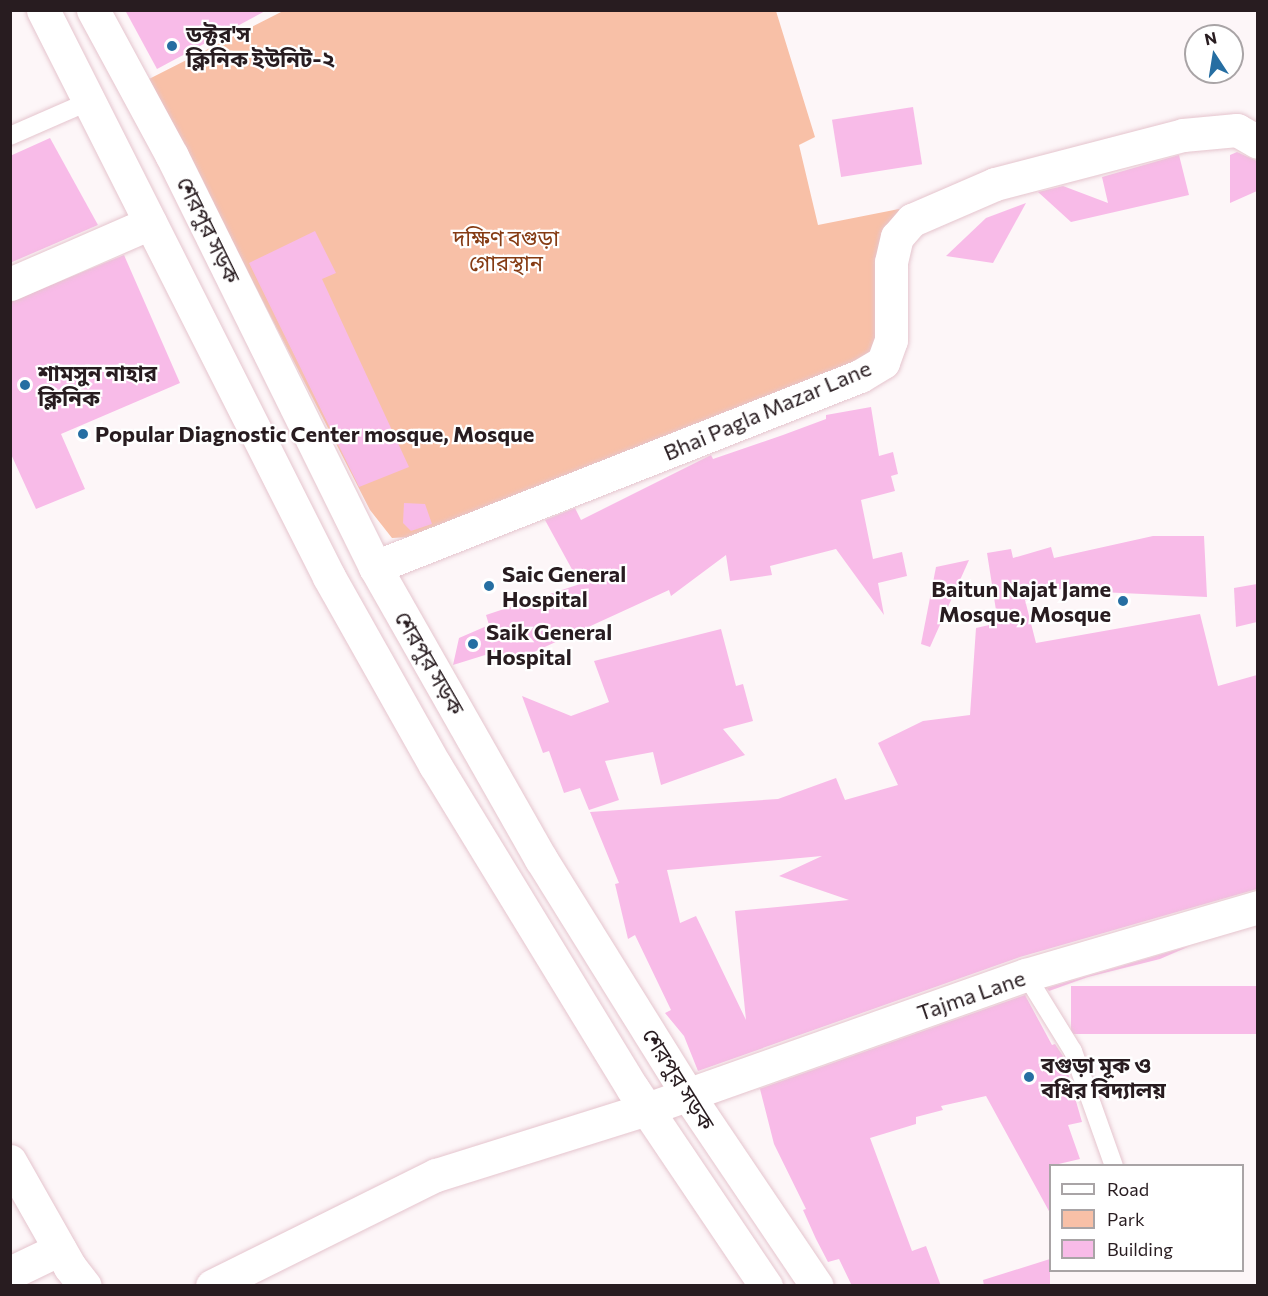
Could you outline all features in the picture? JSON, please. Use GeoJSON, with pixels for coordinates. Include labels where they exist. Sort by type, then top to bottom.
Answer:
{"type":"FeatureCollection","features":[{"type":"Feature","properties":{"kind":"main road","name":"শেরপুর সড়ক"},"geometry":{"type":"LineString","coordinates":[[43,10],[329,577],[407,716],[646,1109],[766,1286]]}},
{"type":"Feature","properties":{"kind":"main road","name":"শেরপুর সড়ক"},"geometry":{"type":"LineString","coordinates":[[93,10],[172,156],[375,567],[541,859],[688,1095],[817,1286]]}},
{"type":"Feature","properties":{"kind":"main road","name":"Bhai Pagla Mazar Lane"},"geometry":{"type":"LineString","coordinates":[[375,567],[860,376],[883,362],[891,340],[891,262],[897,237],[912,220],[995,184],[1183,135],[1237,129],[1257,142]]}},
{"type":"Feature","properties":{"kind":"main road"},"geometry":{"type":"LineString","coordinates":[[10,284],[150,223]]}},
{"type":"Feature","properties":{"kind":"main road","name":"Tajma Lane"},"geometry":{"type":"LineString","coordinates":[[212,1286],[436,1175],[688,1095],[1026,975],[1257,907]]}},
{"type":"Feature","properties":{"kind":"main road"},"geometry":{"type":"LineString","coordinates":[[10,1161],[60,1249],[86,1286]]}},
{"type":"Feature","properties":{"kind":"main road"},"geometry":{"type":"LineString","coordinates":[[10,1273],[60,1249]]}},
{"type":"Feature","properties":{"kind":"lane"},"geometry":{"type":"LineString","coordinates":[[10,136],[88,102]]}},
{"type":"Feature","properties":{"kind":"lane"},"geometry":{"type":"LineString","coordinates":[[1026,975],[1072,1051],[1113,1164]]}},
{"type":"Feature","properties":{"kind":"green space","name":"দক্ষিণ বগুড়া গোরস্থান"},"geometry":{"type":"Polygon","coordinates":[[[283,11],[776,11],[815,137],[799,145],[818,225],[899,209],[904,219],[876,357],[429,536],[392,538],[370,510],[149,79],[283,11]]]}},
{"type":"Feature","properties":{"kind":"building","name":"ডক্টর'স ক্লিনিক ইউনিট-২"},"geometry":{"type":"Polygon","coordinates":[[[125,10],[267,10],[157,69],[125,10]]]}},
{"type":"Feature","properties":{"kind":"building"},"geometry":{"type":"Polygon","coordinates":[[[913,107],[922,164],[841,177],[832,120],[913,107]]]}},
{"type":"Feature","properties":{"kind":"building"},"geometry":{"type":"Polygon","coordinates":[[[50,138],[98,225],[10,263],[10,156],[50,138]]]}},
{"type":"Feature","properties":{"kind":"building"},"geometry":{"type":"Polygon","coordinates":[[[1237,152],[1257,161],[1257,191],[1230,203],[1230,155],[1237,152]]]}},
{"type":"Feature","properties":{"kind":"building"},"geometry":{"type":"Polygon","coordinates":[[[1179,155],[1189,195],[1071,222],[1038,192],[1063,186],[1108,203],[1102,177],[1179,155]]]}},
{"type":"Feature","properties":{"kind":"building"},"geometry":{"type":"Polygon","coordinates":[[[1026,203],[993,263],[946,256],[986,218],[1026,203]]]}},
{"type":"Feature","properties":{"kind":"building"},"geometry":{"type":"Polygon","coordinates":[[[315,231],[336,273],[322,279],[409,467],[359,487],[249,263],[315,231]]]}},
{"type":"Feature","properties":{"kind":"building"},"geometry":{"type":"Polygon","coordinates":[[[124,255],[180,383],[61,434],[85,489],[36,509],[10,452],[10,302],[124,255]]]}},
{"type":"Feature","properties":{"kind":"building"},"geometry":{"type":"Polygon","coordinates":[[[871,407],[879,456],[893,452],[898,474],[891,476],[895,491],[861,500],[873,559],[902,552],[907,576],[878,583],[884,615],[836,549],[770,566],[772,575],[730,581],[726,555],[671,596],[669,590],[523,657],[502,664],[498,651],[453,665],[459,638],[489,625],[486,615],[580,584],[545,520],[575,508],[581,520],[711,455],[713,459],[783,435],[826,419],[826,415],[871,407]]]}},
{"type":"Feature","properties":{"kind":"building"},"geometry":{"type":"Polygon","coordinates":[[[404,503],[425,504],[432,524],[411,531],[403,523],[404,503]]]}},
{"type":"Feature","properties":{"kind":"building"},"geometry":{"type":"Polygon","coordinates":[[[1153,536],[1204,536],[1207,597],[1079,591],[1077,584],[1025,600],[1036,643],[1200,614],[1218,686],[1257,675],[1257,889],[1020,957],[698,1071],[684,1036],[665,1013],[671,1010],[635,935],[628,939],[615,884],[619,883],[590,812],[778,799],[836,778],[845,800],[898,785],[878,743],[923,721],[970,715],[976,628],[998,623],[987,553],[1011,549],[1013,558],[1051,547],[1054,558],[1153,536]],[[822,856],[667,870],[680,923],[696,916],[746,1020],[735,911],[849,900],[779,876],[822,856]]]}},
{"type":"Feature","properties":{"kind":"building"},"geometry":{"type":"Polygon","coordinates":[[[969,560],[930,647],[921,644],[936,567],[969,560]]]}},
{"type":"Feature","properties":{"kind":"building"},"geometry":{"type":"Polygon","coordinates":[[[1257,584],[1257,622],[1236,627],[1234,588],[1257,584]]]}},
{"type":"Feature","properties":{"kind":"building"},"geometry":{"type":"Polygon","coordinates":[[[721,629],[736,686],[743,684],[753,721],[723,729],[745,755],[661,785],[653,752],[605,761],[619,800],[589,810],[580,788],[564,793],[549,751],[543,753],[522,696],[571,716],[609,702],[594,661],[721,629]]]}},
{"type":"Feature","properties":{"kind":"building"},"geometry":{"type":"Polygon","coordinates":[[[1190,946],[1160,959],[1088,977],[1049,991],[1047,988],[1190,946]]]}},
{"type":"Feature","properties":{"kind":"building"},"geometry":{"type":"Polygon","coordinates":[[[1071,986],[1257,986],[1257,1034],[1071,1034],[1071,986]]]}},
{"type":"Feature","properties":{"kind":"building"},"geometry":{"type":"Polygon","coordinates":[[[1025,995],[1052,1045],[1055,1044],[1063,1056],[1082,1122],[1068,1125],[1080,1159],[1049,1164],[1049,1211],[986,1096],[941,1106],[943,1110],[916,1117],[916,1124],[870,1138],[912,1251],[926,1246],[941,1286],[852,1286],[839,1259],[828,1262],[816,1239],[803,1210],[806,1209],[774,1144],[760,1089],[756,1090],[1025,995]]]}},
{"type":"Feature","properties":{"kind":"building"},"geometry":{"type":"Polygon","coordinates":[[[1049,1259],[1050,1286],[984,1286],[983,1280],[1049,1259]]]}},
{"type":"Feature","properties":{"kind":"place","name":"ডক্টর'স ক্লিনিক ইউনিট-২"},"geometry":{"type":"Point","coordinates":[172,46]}},
{"type":"Feature","properties":{"kind":"place","name":"শামসুন নাহার ক্লিনিক"},"geometry":{"type":"Point","coordinates":[25,385]}},
{"type":"Feature","properties":{"kind":"place","name":"Popular Diagnostic Center mosque, Mosque"},"geometry":{"type":"Point","coordinates":[83,434]}},
{"type":"Feature","properties":{"kind":"place","name":"Saic General Hospital"},"geometry":{"type":"Point","coordinates":[489,586]}},
{"type":"Feature","properties":{"kind":"place","name":"Baitun Najat Jame Mosque, Mosque"},"geometry":{"type":"Point","coordinates":[1123,601]}},
{"type":"Feature","properties":{"kind":"place","name":"Saik General Hospital"},"geometry":{"type":"Point","coordinates":[473,644]}},
{"type":"Feature","properties":{"kind":"place","name":"বগুড়া মূক ও বধির বিদ্যালয়"},"geometry":{"type":"Point","coordinates":[1029,1077]}}]}
